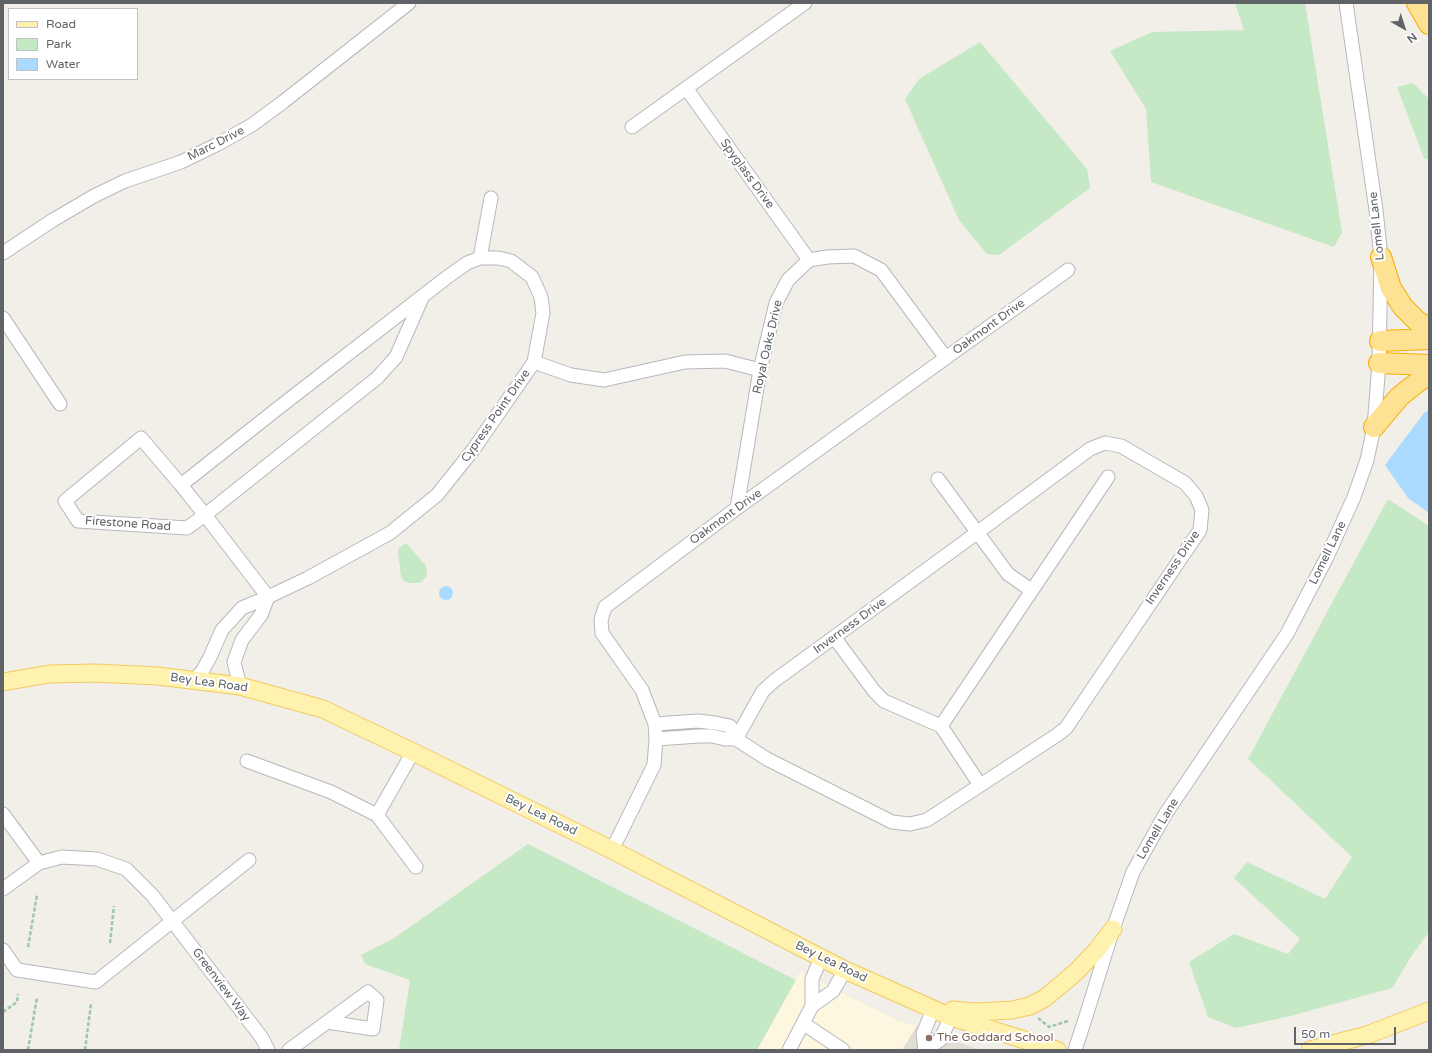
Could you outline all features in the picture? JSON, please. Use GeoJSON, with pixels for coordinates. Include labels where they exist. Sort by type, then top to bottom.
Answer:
{"type":"FeatureCollection","features":[{"type":"Feature","properties":{"kind":"highway"},"geometry":{"type":"LineString","coordinates":[[1417,3],[1429,24]]}},
{"type":"Feature","properties":{"kind":"highway"},"geometry":{"type":"LineString","coordinates":[[1381,257],[1391,288],[1403,307],[1417,321],[1429,329]]}},
{"type":"Feature","properties":{"kind":"highway"},"geometry":{"type":"LineString","coordinates":[[1380,341],[1429,339]]}},
{"type":"Feature","properties":{"kind":"highway"},"geometry":{"type":"LineString","coordinates":[[1379,363],[1429,365]]}},
{"type":"Feature","properties":{"kind":"highway"},"geometry":{"type":"LineString","coordinates":[[1374,427],[1399,397],[1429,375]]}},
{"type":"Feature","properties":{"kind":"main road","name":"Bey Lea Road"},"geometry":{"type":"LineString","coordinates":[[3,682],[50,674],[94,673],[195,680],[240,686],[323,709],[612,850],[845,970],[951,1017],[1057,1050]]}},
{"type":"Feature","properties":{"kind":"main road"},"geometry":{"type":"LineString","coordinates":[[934,1009],[976,1012],[1012,1010],[1030,1006],[1045,998],[1076,972],[1097,950],[1113,929]]}},
{"type":"Feature","properties":{"kind":"main road"},"geometry":{"type":"LineString","coordinates":[[1318,1049],[1367,1035],[1429,1011]]}},
{"type":"Feature","properties":{"kind":"street","name":"Marc Drive"},"geometry":{"type":"LineString","coordinates":[[3,253],[53,220],[94,196],[125,182],[181,162],[252,125],[409,3]]}},
{"type":"Feature","properties":{"kind":"street"},"geometry":{"type":"LineString","coordinates":[[632,127],[805,3]]}},
{"type":"Feature","properties":{"kind":"street","name":"Lomell Lane"},"geometry":{"type":"LineString","coordinates":[[1075,1050],[1113,929],[1133,872],[1162,820],[1287,634],[1328,557],[1368,460],[1374,427],[1379,363],[1381,257],[1376,210],[1346,3]]}},
{"type":"Feature","properties":{"kind":"street","name":"Spyglass Drive"},"geometry":{"type":"LineString","coordinates":[[686,88],[809,260]]}},
{"type":"Feature","properties":{"kind":"street"},"geometry":{"type":"LineString","coordinates":[[480,258],[491,198]]}},
{"type":"Feature","properties":{"kind":"street"},"geometry":{"type":"LineString","coordinates":[[809,260],[827,257],[854,256],[881,270],[946,358]]}},
{"type":"Feature","properties":{"kind":"street","name":"Cypress Point Drive"},"geometry":{"type":"LineString","coordinates":[[181,485],[467,263],[480,258],[498,258],[511,261],[532,277],[541,298],[543,312],[534,362],[473,450],[437,496],[390,533],[308,578],[268,597]]}},
{"type":"Feature","properties":{"kind":"street","name":"Royal Oaks Drive"},"geometry":{"type":"LineString","coordinates":[[737,508],[760,370],[776,303],[788,280],[809,260]]}},
{"type":"Feature","properties":{"kind":"street","name":"Oakmont Drive"},"geometry":{"type":"LineString","coordinates":[[612,850],[654,765],[656,739],[655,724],[642,690],[602,633],[601,620],[605,607],[737,508],[1068,270]]}},
{"type":"Feature","properties":{"kind":"street","name":"Firestone Road"},"geometry":{"type":"LineString","coordinates":[[268,597],[205,515],[141,438],[65,501],[78,521],[187,528],[205,515],[377,378],[396,357],[423,296]]}},
{"type":"Feature","properties":{"kind":"street"},"geometry":{"type":"LineString","coordinates":[[3,318],[60,404]]}},
{"type":"Feature","properties":{"kind":"street"},"geometry":{"type":"LineString","coordinates":[[534,362],[571,375],[604,380],[685,362],[725,361],[760,370]]}},
{"type":"Feature","properties":{"kind":"street","name":"Inverness Drive"},"geometry":{"type":"LineString","coordinates":[[655,724],[698,721],[715,722],[730,726],[736,739],[767,759],[892,822],[910,824],[927,820],[1066,728],[1200,530],[1202,510],[1196,496],[1185,483],[1121,446],[1105,442],[1090,449],[774,681],[763,691],[736,739]]}},
{"type":"Feature","properties":{"kind":"street"},"geometry":{"type":"LineString","coordinates":[[941,726],[1108,477]]}},
{"type":"Feature","properties":{"kind":"street"},"geometry":{"type":"LineString","coordinates":[[938,478],[1008,574],[1031,590]]}},
{"type":"Feature","properties":{"kind":"street"},"geometry":{"type":"LineString","coordinates":[[195,680],[203,670],[222,630],[242,608],[268,597]]}},
{"type":"Feature","properties":{"kind":"street"},"geometry":{"type":"LineString","coordinates":[[240,686],[234,662],[242,640],[261,615],[268,597]]}},
{"type":"Feature","properties":{"kind":"street"},"geometry":{"type":"LineString","coordinates":[[834,637],[874,691],[884,701],[941,726],[980,785]]}},
{"type":"Feature","properties":{"kind":"street","name":"Inverness Drive"},"geometry":{"type":"LineString","coordinates":[[656,739],[712,736],[725,739],[736,739]]}},
{"type":"Feature","properties":{"kind":"street"},"geometry":{"type":"LineString","coordinates":[[376,815],[413,752]]}},
{"type":"Feature","properties":{"kind":"street"},"geometry":{"type":"LineString","coordinates":[[247,761],[331,792],[376,815],[416,867]]}},
{"type":"Feature","properties":{"kind":"street"},"geometry":{"type":"LineString","coordinates":[[3,814],[39,864]]}},
{"type":"Feature","properties":{"kind":"street","name":"Greenview Way"},"geometry":{"type":"LineString","coordinates":[[3,889],[39,864],[62,858],[98,859],[126,870],[153,896],[262,1038],[268,1050]]}},
{"type":"Feature","properties":{"kind":"street"},"geometry":{"type":"LineString","coordinates":[[3,950],[17,970],[96,982],[248,860]]}},
{"type":"Feature","properties":{"kind":"street"},"geometry":{"type":"LineString","coordinates":[[789,1050],[804,1024],[812,1006],[812,979],[821,958]]}},
{"type":"Feature","properties":{"kind":"street"},"geometry":{"type":"LineString","coordinates":[[812,1006],[833,991],[845,970]]}},
{"type":"Feature","properties":{"kind":"street"},"geometry":{"type":"LineString","coordinates":[[934,1009],[923,1034],[925,1049],[940,1040],[951,1017]]}},
{"type":"Feature","properties":{"kind":"street"},"geometry":{"type":"LineString","coordinates":[[289,1050],[327,1022]]}},
{"type":"Feature","properties":{"kind":"street"},"geometry":{"type":"LineString","coordinates":[[804,1024],[836,1048]]}},
{"type":"Feature","properties":{"kind":"path"},"geometry":{"type":"LineString","coordinates":[[28,947],[37,895]]}},
{"type":"Feature","properties":{"kind":"path"},"geometry":{"type":"LineString","coordinates":[[110,943],[114,906]]}},
{"type":"Feature","properties":{"kind":"path"},"geometry":{"type":"LineString","coordinates":[[3,1012],[17,1002],[18,994]]}},
{"type":"Feature","properties":{"kind":"path"},"geometry":{"type":"LineString","coordinates":[[28,1050],[37,997]]}},
{"type":"Feature","properties":{"kind":"path"},"geometry":{"type":"LineString","coordinates":[[85,1050],[91,1004]]}},
{"type":"Feature","properties":{"kind":"path"},"geometry":{"type":"LineString","coordinates":[[1037,1017],[1049,1027],[1068,1022]]}},
{"type":"Feature","properties":{"kind":"shaded area"},"geometry":{"type":"Polygon","coordinates":[[[800,972],[899,1021],[917,1026],[902,1050],[757,1050],[800,972]]]}},
{"type":"Feature","properties":{"kind":"shaded area","name":"The Goddard School"},"geometry":{"type":"Polygon","coordinates":[[[917,1026],[979,1050],[902,1050],[917,1026]]]}},
{"type":"Feature","properties":{"kind":"green space"},"geometry":{"type":"Polygon","coordinates":[[[1235,3],[1305,3],[1342,232],[1334,247],[1151,182],[1146,109],[1110,51],[1152,32],[1244,30],[1235,3]]]}},
{"type":"Feature","properties":{"kind":"green space"},"geometry":{"type":"Polygon","coordinates":[[[980,42],[1087,169],[1090,188],[999,255],[987,254],[959,220],[905,99],[919,79],[980,42]]]}},
{"type":"Feature","properties":{"kind":"green space"},"geometry":{"type":"Polygon","coordinates":[[[1413,83],[1429,99],[1429,160],[1424,158],[1397,87],[1413,83]]]}},
{"type":"Feature","properties":{"kind":"green space"},"geometry":{"type":"Polygon","coordinates":[[[1388,499],[1429,526],[1429,932],[1412,955],[1392,988],[1290,1016],[1236,1028],[1208,1017],[1189,962],[1234,934],[1288,954],[1300,939],[1234,878],[1247,862],[1325,899],[1352,857],[1248,759],[1388,499]]]}},
{"type":"Feature","properties":{"kind":"green space"},"geometry":{"type":"Polygon","coordinates":[[[406,543],[426,566],[427,576],[420,583],[408,583],[404,581],[401,576],[398,551],[400,547],[406,543]]]}},
{"type":"Feature","properties":{"kind":"green space"},"geometry":{"type":"Polygon","coordinates":[[[528,844],[796,980],[757,1050],[399,1050],[410,980],[365,964],[361,955],[393,939],[528,844]]]}},
{"type":"Feature","properties":{"kind":"water"},"geometry":{"type":"Polygon","coordinates":[[[1429,410],[1429,513],[1408,498],[1385,465],[1424,413],[1429,410]]]}},
{"type":"Feature","properties":{"kind":"water"},"geometry":{"type":"Polygon","coordinates":[[[443,586],[449,586],[453,590],[453,596],[449,600],[443,600],[439,596],[439,590],[443,586]]]}},
{"type":"Feature","properties":{"kind":"place","name":"The Goddard School"},"geometry":{"type":"Point","coordinates":[929,1038]}}]}
